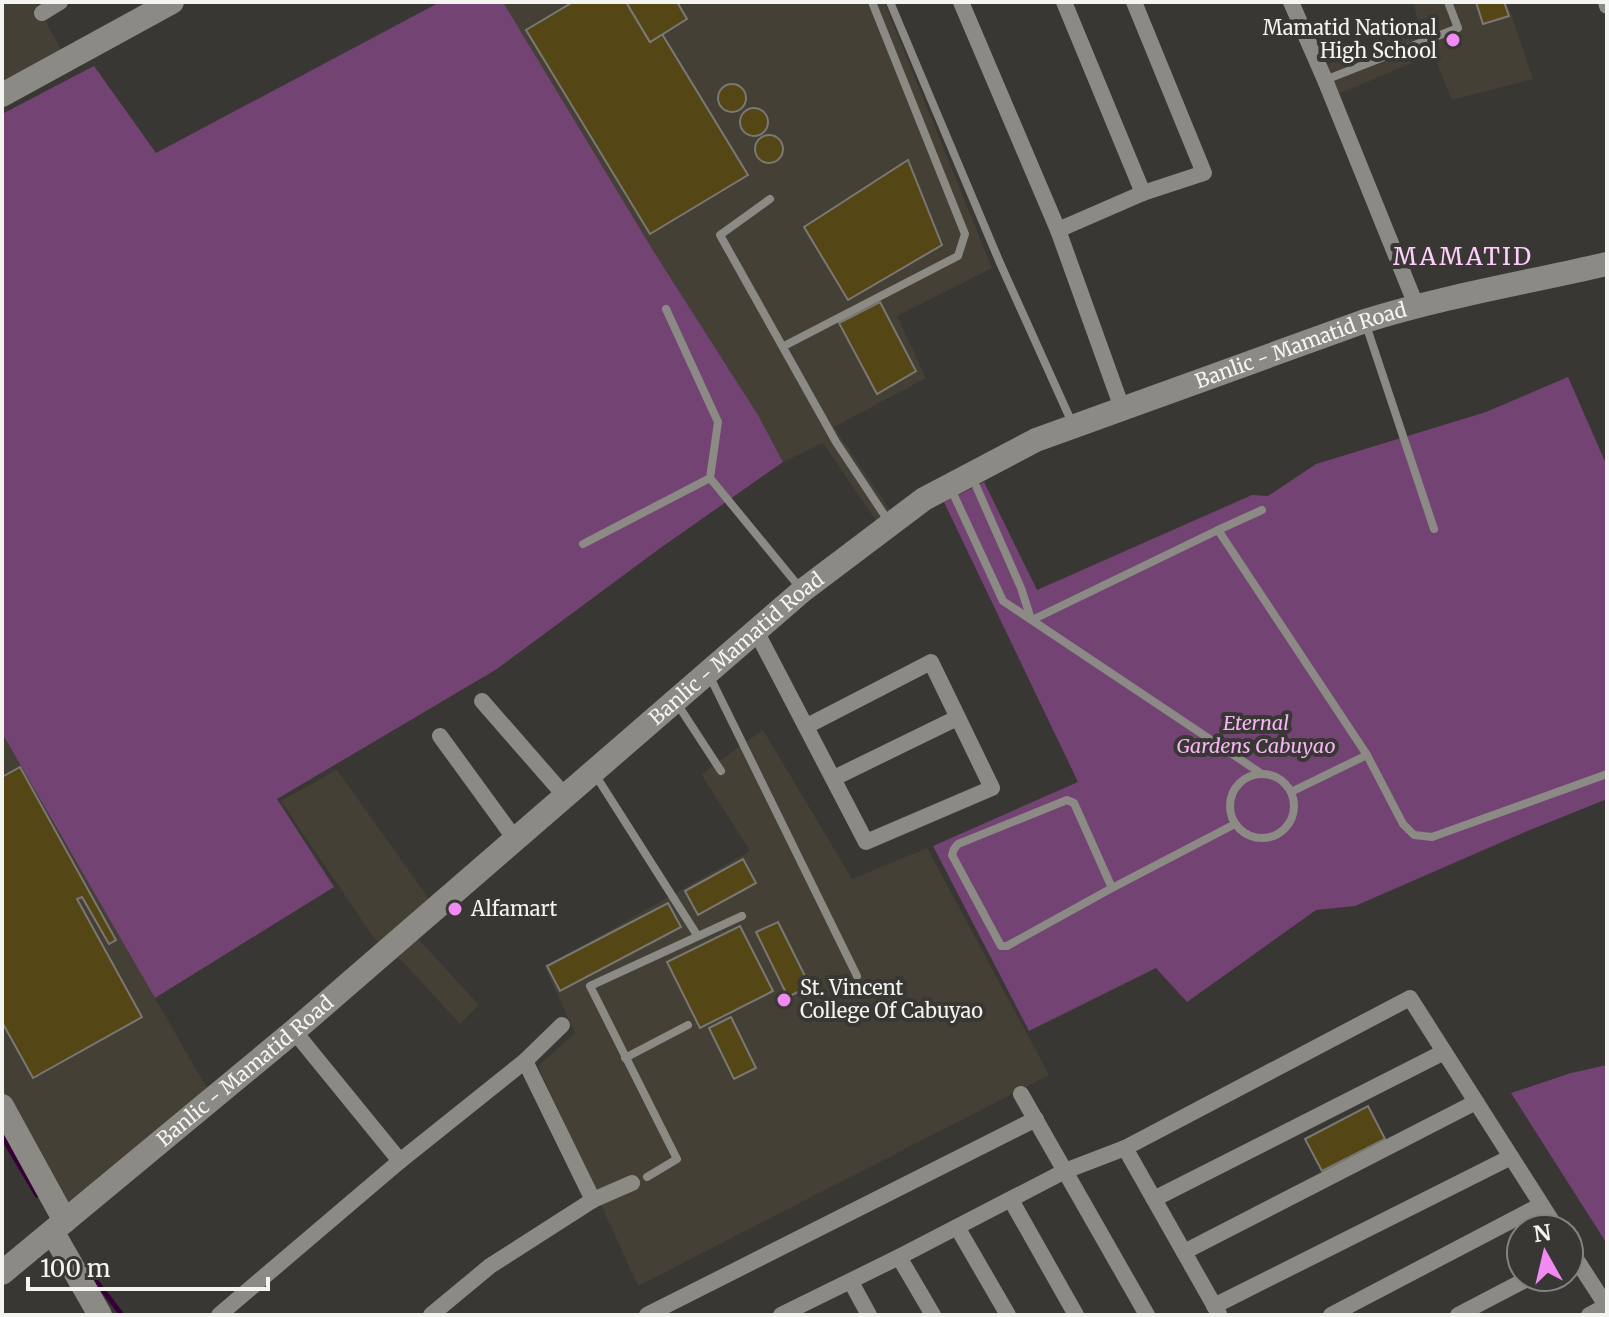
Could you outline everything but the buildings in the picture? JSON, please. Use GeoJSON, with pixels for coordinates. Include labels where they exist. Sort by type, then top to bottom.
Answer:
{"type":"FeatureCollection","features":[{"type":"Feature","properties":{"kind":"main road"},"geometry":{"type":"LineString","coordinates":[[2,95],[158,5]]}},
{"type":"Feature","properties":{"kind":"main road","name":"Banlic - Mamatid Road"},"geometry":{"type":"LineString","coordinates":[[2,1273],[294,1031],[802,591],[924,499],[1036,440],[1365,321],[1416,305],[1607,264]]}},
{"type":"Feature","properties":{"kind":"main road"},"geometry":{"type":"LineString","coordinates":[[2,1106],[100,1315]]}},
{"type":"Feature","properties":{"kind":"street"},"geometry":{"type":"LineString","coordinates":[[42,13],[60,2]]}},
{"type":"Feature","properties":{"kind":"street"},"geometry":{"type":"LineString","coordinates":[[961,2],[1058,230],[1122,408]]}},
{"type":"Feature","properties":{"kind":"street"},"geometry":{"type":"LineString","coordinates":[[1064,2],[1143,193]]}},
{"type":"Feature","properties":{"kind":"street"},"geometry":{"type":"LineString","coordinates":[[1058,230],[1143,193],[1204,173],[1134,2]]}},
{"type":"Feature","properties":{"kind":"street"},"geometry":{"type":"LineString","coordinates":[[1291,2],[1416,305]]}},
{"type":"Feature","properties":{"kind":"street"},"geometry":{"type":"LineString","coordinates":[[756,631],[866,842],[992,788],[931,662],[807,726]]}},
{"type":"Feature","properties":{"kind":"street"},"geometry":{"type":"LineString","coordinates":[[482,701],[565,796]]}},
{"type":"Feature","properties":{"kind":"street"},"geometry":{"type":"LineString","coordinates":[[834,778],[957,718]]}},
{"type":"Feature","properties":{"kind":"street"},"geometry":{"type":"LineString","coordinates":[[440,736],[515,839]]}},
{"type":"Feature","properties":{"kind":"street"},"geometry":{"type":"LineString","coordinates":[[792,1313],[1065,1171],[1125,1148],[1410,998],[1546,1213]]}},
{"type":"Feature","properties":{"kind":"street"},"geometry":{"type":"LineString","coordinates":[[219,1315],[400,1161],[525,1061],[562,1025]]}},
{"type":"Feature","properties":{"kind":"street"},"geometry":{"type":"LineString","coordinates":[[294,1031],[400,1161]]}},
{"type":"Feature","properties":{"kind":"street"},"geometry":{"type":"LineString","coordinates":[[1154,1199],[1444,1052]]}},
{"type":"Feature","properties":{"kind":"street"},"geometry":{"type":"LineString","coordinates":[[525,1061],[593,1200]]}},
{"type":"Feature","properties":{"kind":"street"},"geometry":{"type":"LineString","coordinates":[[1021,1094],[1147,1315]]}},
{"type":"Feature","properties":{"kind":"street"},"geometry":{"type":"LineString","coordinates":[[1184,1252],[1476,1102]]}},
{"type":"Feature","properties":{"kind":"street"},"geometry":{"type":"LineString","coordinates":[[647,1315],[1036,1119]]}},
{"type":"Feature","properties":{"kind":"street"},"geometry":{"type":"LineString","coordinates":[[1125,1148],[1217,1310],[1511,1157]]}},
{"type":"Feature","properties":{"kind":"street"},"geometry":{"type":"LineString","coordinates":[[431,1315],[490,1266],[593,1200],[639,1180]]}},
{"type":"Feature","properties":{"kind":"street"},"geometry":{"type":"LineString","coordinates":[[1011,1200],[1076,1315]]}},
{"type":"Feature","properties":{"kind":"street"},"geometry":{"type":"LineString","coordinates":[[1331,1315],[1541,1205]]}},
{"type":"Feature","properties":{"kind":"street"},"geometry":{"type":"LineString","coordinates":[[957,1227],[1008,1315]]}},
{"type":"Feature","properties":{"kind":"street"},"geometry":{"type":"LineString","coordinates":[[899,1257],[933,1315]]}},
{"type":"Feature","properties":{"kind":"street"},"geometry":{"type":"LineString","coordinates":[[1585,1274],[1607,1306],[1589,1315]]}},
{"type":"Feature","properties":{"kind":"street"},"geometry":{"type":"LineString","coordinates":[[851,1282],[869,1315]]}},
{"type":"Feature","properties":{"kind":"street"},"geometry":{"type":"LineString","coordinates":[[1458,1315],[1505,1291]]}},
{"type":"Feature","properties":{"kind":"lane"},"geometry":{"type":"LineString","coordinates":[[784,346],[958,256],[965,234],[872,2]]}},
{"type":"Feature","properties":{"kind":"lane"},"geometry":{"type":"LineString","coordinates":[[890,2],[1000,263],[1074,426]]}},
{"type":"Feature","properties":{"kind":"lane"},"geometry":{"type":"LineString","coordinates":[[1325,80],[1458,28],[1448,2]]}},
{"type":"Feature","properties":{"kind":"lane"},"geometry":{"type":"LineString","coordinates":[[770,199],[720,235],[836,442],[891,524]]}},
{"type":"Feature","properties":{"kind":"lane"},"geometry":{"type":"LineString","coordinates":[[666,309],[718,422],[710,478],[802,591]]}},
{"type":"Feature","properties":{"kind":"lane"},"geometry":{"type":"LineString","coordinates":[[1365,321],[1434,529]]}},
{"type":"Feature","properties":{"kind":"lane"},"geometry":{"type":"LineString","coordinates":[[971,475],[1032,620]]}},
{"type":"Feature","properties":{"kind":"lane"},"geometry":{"type":"LineString","coordinates":[[583,544],[710,478]]}},
{"type":"Feature","properties":{"kind":"lane"},"geometry":{"type":"LineString","coordinates":[[950,487],[1003,601],[1262,774],[1279,779],[1291,792],[1293,818],[1288,826],[1269,838],[1246,834],[1235,824],[1230,808],[1234,791],[1245,779],[1262,774]]}},
{"type":"Feature","properties":{"kind":"lane"},"geometry":{"type":"LineString","coordinates":[[1032,620],[1262,510]]}},
{"type":"Feature","properties":{"kind":"lane"},"geometry":{"type":"LineString","coordinates":[[1218,530],[1367,755],[1403,824],[1414,835],[1432,837],[1607,774]]}},
{"type":"Feature","properties":{"kind":"lane"},"geometry":{"type":"LineString","coordinates":[[708,673],[857,976]]}},
{"type":"Feature","properties":{"kind":"lane"},"geometry":{"type":"LineString","coordinates":[[675,701],[721,771]]}},
{"type":"Feature","properties":{"kind":"lane"},"geometry":{"type":"LineString","coordinates":[[1291,792],[1367,755]]}},
{"type":"Feature","properties":{"kind":"lane"},"geometry":{"type":"LineString","coordinates":[[593,772],[697,935]]}},
{"type":"Feature","properties":{"kind":"lane"},"geometry":{"type":"LineString","coordinates":[[1112,888],[1074,803],[1067,800],[958,844],[952,855],[1001,946],[1014,944],[1112,888],[1235,824]]}},
{"type":"Feature","properties":{"kind":"lane"},"geometry":{"type":"LineString","coordinates":[[639,1180],[677,1159],[590,986],[742,916]]}},
{"type":"Feature","properties":{"kind":"lane"},"geometry":{"type":"LineString","coordinates":[[625,1058],[688,1025]]}},
{"type":"Feature","properties":{"kind":"shaded area"},"geometry":{"type":"Polygon","coordinates":[[[2,2],[35,2],[63,53],[2,86],[2,2]]]}},
{"type":"Feature","properties":{"kind":"shaded area"},"geometry":{"type":"Polygon","coordinates":[[[503,2],[884,2],[992,268],[897,316],[926,378],[834,427],[894,516],[879,525],[823,443],[783,462],[758,415],[654,252],[503,2]]]}},
{"type":"Feature","properties":{"kind":"shaded area","name":"Mamatid National High School"},"geometry":{"type":"Polygon","coordinates":[[[1413,2],[1507,2],[1533,79],[1452,100],[1433,54],[1336,95],[1324,66],[1420,27],[1413,2]]]}},
{"type":"Feature","properties":{"kind":"shaded area","name":"St. Vincent College Of Cabuyao"},"geometry":{"type":"Polygon","coordinates":[[[763,730],[852,879],[927,848],[1049,1075],[638,1286],[538,1066],[575,1033],[545,967],[750,851],[702,775],[763,730]]]}},
{"type":"Feature","properties":{"kind":"shaded area"},"geometry":{"type":"Polygon","coordinates":[[[2,733],[208,1090],[65,1207],[2,1095],[2,733]]]}},
{"type":"Feature","properties":{"kind":"shaded area"},"geometry":{"type":"Polygon","coordinates":[[[337,770],[434,906],[408,928],[479,1005],[460,1024],[405,964],[374,938],[281,801],[337,770]]]}},
{"type":"Feature","properties":{"kind":"green space"},"geometry":{"type":"Polygon","coordinates":[[[440,2],[503,2],[654,252],[758,415],[783,462],[497,669],[277,799],[334,887],[155,998],[2,733],[2,114],[94,66],[156,153],[440,2]]]}},
{"type":"Feature","properties":{"kind":"green space","name":"Eternal Gardens Cabuyao"},"geometry":{"type":"Polygon","coordinates":[[[1568,377],[1607,466],[1607,799],[1355,906],[1316,910],[1187,1002],[1156,968],[1029,1031],[933,846],[1078,782],[944,502],[984,482],[1037,590],[1252,495],[1268,496],[1316,464],[1486,412],[1568,377]]]}},
{"type":"Feature","properties":{"kind":"green space"},"geometry":{"type":"Polygon","coordinates":[[[1607,1065],[1607,1244],[1511,1093],[1607,1065]]]}},
{"type":"Feature","properties":{"kind":"waterway"},"geometry":{"type":"LineString","coordinates":[[2,1136],[37,1195]]}},
{"type":"Feature","properties":{"kind":"waterway"},"geometry":{"type":"LineString","coordinates":[[86,1268],[122,1315]]}},
{"type":"Feature","properties":{"kind":"place","name":"Mamatid National High School"},"geometry":{"type":"Point","coordinates":[1453,40]}},
{"type":"Feature","properties":{"kind":"place","name":"Alfamart"},"geometry":{"type":"Point","coordinates":[455,909]}},
{"type":"Feature","properties":{"kind":"place","name":"St. Vincent College Of Cabuyao"},"geometry":{"type":"Point","coordinates":[784,1000]}},
{"type":"Feature","properties":{"kind":"district","name":"MAMATID"},"geometry":{"type":"Point","coordinates":[1463,257]}}]}
